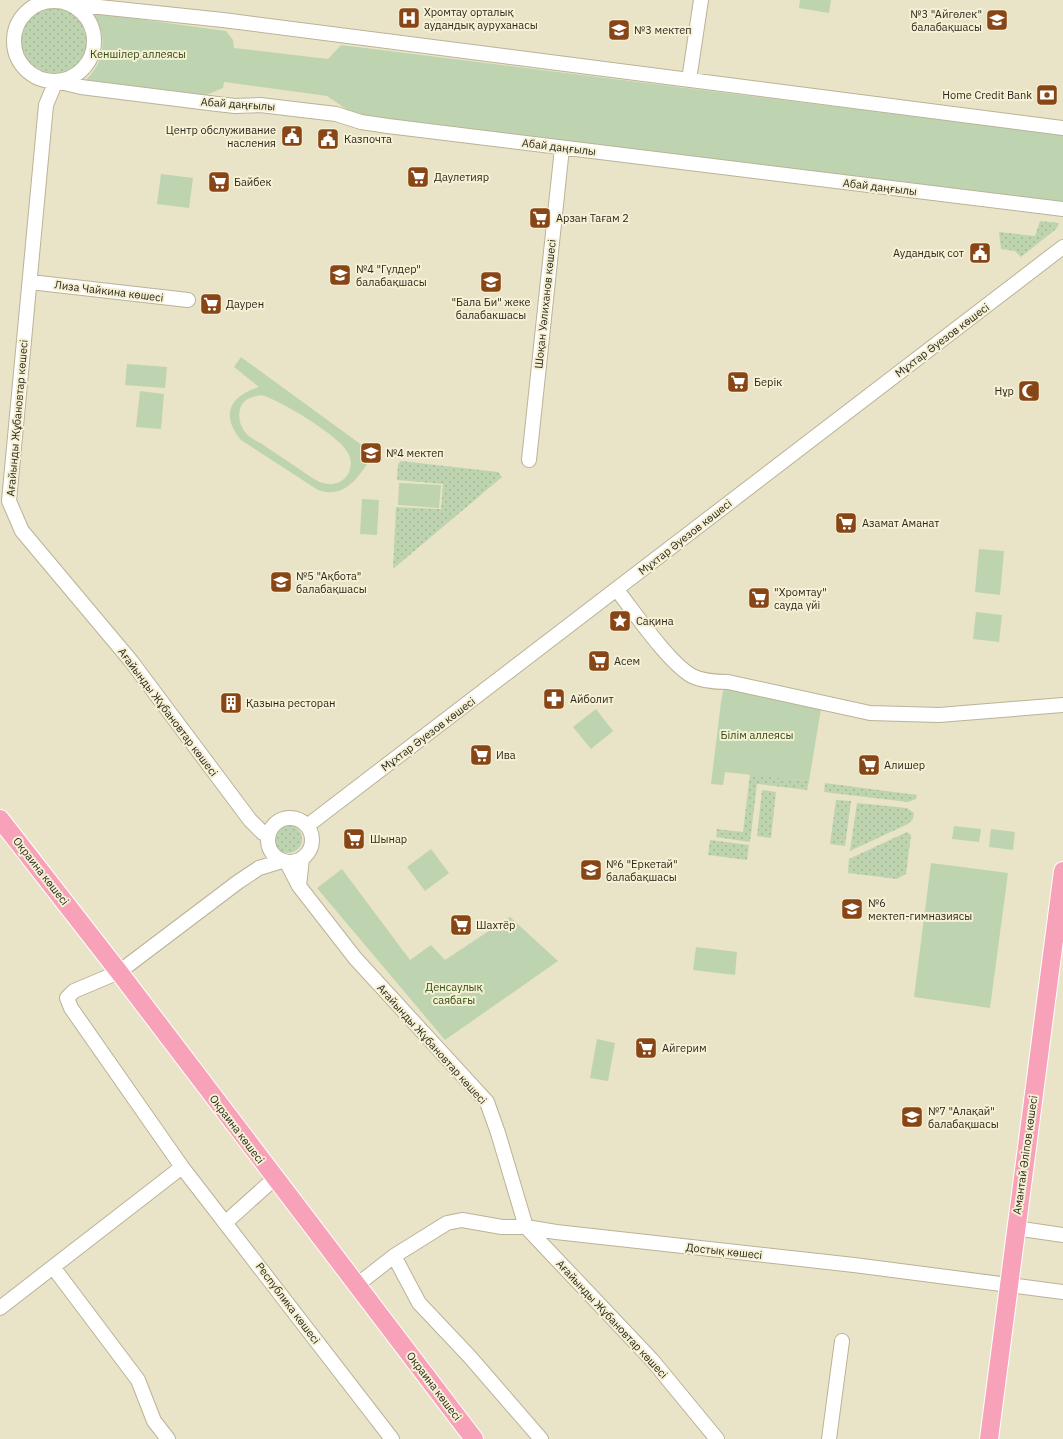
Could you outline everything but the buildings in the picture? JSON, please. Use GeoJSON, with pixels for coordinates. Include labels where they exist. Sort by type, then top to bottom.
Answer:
{"type":"FeatureCollection","features":[{"type":"Feature","properties":{"kind":"main road","name":"Окраина көшесі"},"geometry":{"type":"LineString","coordinates":[[0,819],[119,972],[474,1439]]}},
{"type":"Feature","properties":{"kind":"main road","name":"Амантай Әліпов көшесі"},"geometry":{"type":"LineString","coordinates":[[989,1439],[1015,1228],[1063,871]]}},
{"type":"Feature","properties":{"kind":"street"},"geometry":{"type":"LineString","coordinates":[[22,0],[19,21],[15,34],[15,48],[22,65],[37,77],[56,81],[73,76],[81,71],[89,61],[94,48],[95,39],[90,22],[82,11],[60,1]]}},
{"type":"Feature","properties":{"kind":"street"},"geometry":{"type":"LineString","coordinates":[[689,80],[701,0]]}},
{"type":"Feature","properties":{"kind":"street"},"geometry":{"type":"LineString","coordinates":[[19,21],[32,7],[40,3],[60,1],[223,20],[1063,128]]}},
{"type":"Feature","properties":{"kind":"street"},"geometry":{"type":"LineString","coordinates":[[37,77],[46,104]]}},
{"type":"Feature","properties":{"kind":"street"},"geometry":{"type":"LineString","coordinates":[[46,104],[56,81]]}},
{"type":"Feature","properties":{"kind":"street","name":"Абай даңғылы"},"geometry":{"type":"LineString","coordinates":[[56,81],[81,87],[234,106],[260,105],[328,113],[361,122],[562,148],[1063,208]]}},
{"type":"Feature","properties":{"kind":"street","name":"Ағайынды Жұбановтар көшесі"},"geometry":{"type":"LineString","coordinates":[[46,104],[9,501],[22,531],[131,661],[250,820],[262,833],[268,834]]}},
{"type":"Feature","properties":{"kind":"street","name":"Шоқан Уәлиханов көшесі"},"geometry":{"type":"LineString","coordinates":[[529,460],[562,148]]}},
{"type":"Feature","properties":{"kind":"street","name":"Мұхтар Әуезов көшесі"},"geometry":{"type":"LineString","coordinates":[[307,826],[1063,247]]}},
{"type":"Feature","properties":{"kind":"street","name":"Лиза Чайкина көшесі"},"geometry":{"type":"LineString","coordinates":[[30,282],[188,300]]}},
{"type":"Feature","properties":{"kind":"street"},"geometry":{"type":"LineString","coordinates":[[617,590],[681,669],[693,677],[728,682],[870,713],[940,715],[1063,705]]}},
{"type":"Feature","properties":{"kind":"street"},"geometry":{"type":"LineString","coordinates":[[259,868],[285,862],[302,858],[308,852],[312,839],[307,826],[301,821],[292,818],[284,818],[275,823],[268,834],[267,843],[270,851],[274,856],[285,862]]}},
{"type":"Feature","properties":{"kind":"street"},"geometry":{"type":"LineString","coordinates":[[119,972],[185,921],[259,868],[270,851]]}},
{"type":"Feature","properties":{"kind":"street"},"geometry":{"type":"LineString","coordinates":[[299,886],[302,858]]}},
{"type":"Feature","properties":{"kind":"street","name":"Ағайынды Жұбановтар көшесі"},"geometry":{"type":"LineString","coordinates":[[285,862],[299,886],[355,958],[486,1102],[498,1132],[526,1227],[652,1360],[717,1439]]}},
{"type":"Feature","properties":{"kind":"street","name":"Республика көшесі"},"geometry":{"type":"LineString","coordinates":[[119,972],[74,991],[67,998],[71,1008],[182,1167],[392,1439]]}},
{"type":"Feature","properties":{"kind":"street"},"geometry":{"type":"LineString","coordinates":[[0,1308],[182,1167]]}},
{"type":"Feature","properties":{"kind":"street"},"geometry":{"type":"LineString","coordinates":[[225,1222],[275,1178]]}},
{"type":"Feature","properties":{"kind":"street","name":"Достық көшесі"},"geometry":{"type":"LineString","coordinates":[[357,1285],[394,1256],[447,1223],[462,1220],[502,1227],[526,1227],[556,1232],[854,1265],[1063,1292]]}},
{"type":"Feature","properties":{"kind":"street"},"geometry":{"type":"LineString","coordinates":[[1015,1228],[1063,1235]]}},
{"type":"Feature","properties":{"kind":"street"},"geometry":{"type":"LineString","coordinates":[[394,1256],[419,1303],[470,1357],[541,1439]]}},
{"type":"Feature","properties":{"kind":"street"},"geometry":{"type":"LineString","coordinates":[[54,1267],[138,1380],[154,1421],[168,1439]]}},
{"type":"Feature","properties":{"kind":"street"},"geometry":{"type":"LineString","coordinates":[[829,1439],[842,1341]]}},
{"type":"Feature","properties":{"kind":"green space"},"geometry":{"type":"Polygon","coordinates":[[[800,0],[831,0],[829,13],[799,8],[800,0]]]}},
{"type":"Feature","properties":{"kind":"green space"},"geometry":{"type":"Polygon","coordinates":[[[48,8],[60,8],[67,10],[78,17],[85,28],[87,41],[85,54],[78,65],[67,72],[60,74],[48,74],[41,72],[30,65],[23,54],[21,47],[21,35],[23,28],[30,17],[41,10],[48,8]]]}},
{"type":"Feature","properties":{"kind":"green space","name":"Кеншілер аллеясы"},"geometry":{"type":"Polygon","coordinates":[[[93,13],[226,31],[233,40],[234,48],[328,59],[341,45],[1063,135],[1063,202],[355,115],[327,96],[224,82],[223,88],[199,98],[82,83],[90,76],[96,67],[102,50],[101,31],[93,13]]]}},
{"type":"Feature","properties":{"kind":"green space"},"geometry":{"type":"Polygon","coordinates":[[[161,174],[193,178],[189,208],[157,204],[161,174]]]}},
{"type":"Feature","properties":{"kind":"green space"},"geometry":{"type":"Polygon","coordinates":[[[1040,221],[1059,223],[1056,229],[1021,257],[1015,251],[1001,249],[999,232],[1035,236],[1040,221]]]}},
{"type":"Feature","properties":{"kind":"green space"},"geometry":{"type":"Polygon","coordinates":[[[241,357],[374,454],[358,477],[345,488],[337,491],[328,492],[318,490],[241,440],[231,422],[231,408],[235,401],[241,396],[259,387],[234,367],[241,357]],[[261,395],[248,399],[241,406],[239,412],[240,421],[246,434],[318,481],[330,484],[342,481],[349,472],[351,466],[348,453],[343,446],[309,420],[270,398],[261,395]]]}},
{"type":"Feature","properties":{"kind":"green space"},"geometry":{"type":"Polygon","coordinates":[[[127,364],[167,367],[165,388],[125,385],[127,364]]]}},
{"type":"Feature","properties":{"kind":"green space"},"geometry":{"type":"Polygon","coordinates":[[[140,391],[164,394],[161,429],[136,427],[140,391]]]}},
{"type":"Feature","properties":{"kind":"green space"},"geometry":{"type":"Polygon","coordinates":[[[401,461],[498,472],[502,477],[393,569],[396,507],[441,509],[443,484],[397,480],[398,464],[401,461]]]}},
{"type":"Feature","properties":{"kind":"green space"},"geometry":{"type":"Polygon","coordinates":[[[399,483],[441,485],[439,508],[398,505],[399,483]]]}},
{"type":"Feature","properties":{"kind":"green space"},"geometry":{"type":"Polygon","coordinates":[[[362,499],[379,500],[377,535],[360,534],[362,499]]]}},
{"type":"Feature","properties":{"kind":"green space"},"geometry":{"type":"Polygon","coordinates":[[[979,549],[1004,551],[1000,595],[975,592],[979,549]]]}},
{"type":"Feature","properties":{"kind":"green space"},"geometry":{"type":"Polygon","coordinates":[[[976,612],[1002,615],[999,642],[973,639],[976,612]]]}},
{"type":"Feature","properties":{"kind":"green space","name":"Білім аллеясы"},"geometry":{"type":"Polygon","coordinates":[[[727,688],[821,709],[809,781],[725,772],[723,785],[711,784],[721,702],[723,691],[727,688]]]}},
{"type":"Feature","properties":{"kind":"green space"},"geometry":{"type":"Polygon","coordinates":[[[596,709],[613,731],[591,749],[573,727],[596,709]]]}},
{"type":"Feature","properties":{"kind":"green space"},"geometry":{"type":"Polygon","coordinates":[[[750,774],[809,781],[807,790],[757,784],[750,842],[716,837],[717,829],[743,832],[750,774]]]}},
{"type":"Feature","properties":{"kind":"green space"},"geometry":{"type":"Polygon","coordinates":[[[825,783],[917,795],[916,799],[908,802],[824,792],[825,783]]]}},
{"type":"Feature","properties":{"kind":"green space"},"geometry":{"type":"Polygon","coordinates":[[[762,790],[776,792],[771,838],[757,836],[762,790]]]}},
{"type":"Feature","properties":{"kind":"green space"},"geometry":{"type":"Polygon","coordinates":[[[836,800],[851,801],[845,846],[830,844],[836,800]]]}},
{"type":"Feature","properties":{"kind":"green space"},"geometry":{"type":"Polygon","coordinates":[[[857,803],[907,808],[914,813],[913,819],[908,824],[850,851],[857,803]]]}},
{"type":"Feature","properties":{"kind":"green space"},"geometry":{"type":"Polygon","coordinates":[[[288,825],[298,829],[302,839],[298,849],[288,853],[278,849],[274,839],[278,829],[288,825]]]}},
{"type":"Feature","properties":{"kind":"green space"},"geometry":{"type":"Polygon","coordinates":[[[954,826],[981,829],[979,842],[952,839],[954,826]]]}},
{"type":"Feature","properties":{"kind":"green space"},"geometry":{"type":"Polygon","coordinates":[[[991,829],[1015,832],[1013,850],[989,847],[991,829]]]}},
{"type":"Feature","properties":{"kind":"green space"},"geometry":{"type":"Polygon","coordinates":[[[907,832],[911,835],[906,874],[897,879],[848,873],[849,859],[907,832]]]}},
{"type":"Feature","properties":{"kind":"green space"},"geometry":{"type":"Polygon","coordinates":[[[710,840],[749,845],[747,860],[708,855],[710,840]]]}},
{"type":"Feature","properties":{"kind":"green space"},"geometry":{"type":"Polygon","coordinates":[[[431,849],[449,873],[425,891],[407,867],[431,849]]]}},
{"type":"Feature","properties":{"kind":"green space"},"geometry":{"type":"Polygon","coordinates":[[[931,863],[1008,873],[990,1008],[914,997],[931,863]]]}},
{"type":"Feature","properties":{"kind":"green space","name":"Денсаулық саябағы"},"geometry":{"type":"Polygon","coordinates":[[[342,869],[410,960],[431,945],[445,960],[510,917],[558,961],[445,1040],[317,888],[342,869]]]}},
{"type":"Feature","properties":{"kind":"green space"},"geometry":{"type":"Polygon","coordinates":[[[696,947],[737,952],[735,975],[693,970],[696,947]]]}},
{"type":"Feature","properties":{"kind":"green space"},"geometry":{"type":"Polygon","coordinates":[[[597,1039],[615,1043],[608,1081],[590,1078],[597,1039]]]}},
{"type":"Feature","properties":{"kind":"place","name":"Хромтау орталық аудандық ауруханасы"},"geometry":{"type":"Point","coordinates":[409,18]}},
{"type":"Feature","properties":{"kind":"place","name":"№3 \"Айгөлек\" балабақшасы"},"geometry":{"type":"Point","coordinates":[997,20]}},
{"type":"Feature","properties":{"kind":"place","name":"№3 мектеп"},"geometry":{"type":"Point","coordinates":[619,30]}},
{"type":"Feature","properties":{"kind":"place","name":"Home Credit Bank"},"geometry":{"type":"Point","coordinates":[1047,95]}},
{"type":"Feature","properties":{"kind":"place","name":"Центр обслуживание насления"},"geometry":{"type":"Point","coordinates":[292,136]}},
{"type":"Feature","properties":{"kind":"place","name":"Казпочта"},"geometry":{"type":"Point","coordinates":[328,139]}},
{"type":"Feature","properties":{"kind":"place","name":"Даулетияр"},"geometry":{"type":"Point","coordinates":[418,177]}},
{"type":"Feature","properties":{"kind":"place","name":"Байбек"},"geometry":{"type":"Point","coordinates":[219,182]}},
{"type":"Feature","properties":{"kind":"place","name":"Арзан Тағам 2"},"geometry":{"type":"Point","coordinates":[540,218]}},
{"type":"Feature","properties":{"kind":"place","name":"Аудандық сот"},"geometry":{"type":"Point","coordinates":[980,253]}},
{"type":"Feature","properties":{"kind":"place","name":"№4 \"Гүлдер\" балабақшасы"},"geometry":{"type":"Point","coordinates":[340,275]}},
{"type":"Feature","properties":{"kind":"place","name":"\"Бала Би\" жеке балабакшасы"},"geometry":{"type":"Point","coordinates":[491,282]}},
{"type":"Feature","properties":{"kind":"place","name":"Даурен"},"geometry":{"type":"Point","coordinates":[211,304]}},
{"type":"Feature","properties":{"kind":"place","name":"Берік"},"geometry":{"type":"Point","coordinates":[738,382]}},
{"type":"Feature","properties":{"kind":"place","name":"Нұр"},"geometry":{"type":"Point","coordinates":[1029,391]}},
{"type":"Feature","properties":{"kind":"place","name":"№4 мектеп"},"geometry":{"type":"Point","coordinates":[371,453]}},
{"type":"Feature","properties":{"kind":"place","name":"Азамат Аманат"},"geometry":{"type":"Point","coordinates":[846,523]}},
{"type":"Feature","properties":{"kind":"place","name":"№5 \"Ақбота\" балабақшасы"},"geometry":{"type":"Point","coordinates":[281,582]}},
{"type":"Feature","properties":{"kind":"place","name":"\"Хромтау\" сауда үйі"},"geometry":{"type":"Point","coordinates":[759,598]}},
{"type":"Feature","properties":{"kind":"place","name":"Сақина"},"geometry":{"type":"Point","coordinates":[620,621]}},
{"type":"Feature","properties":{"kind":"place","name":"Асем"},"geometry":{"type":"Point","coordinates":[599,661]}},
{"type":"Feature","properties":{"kind":"place","name":"Айболит"},"geometry":{"type":"Point","coordinates":[554,699]}},
{"type":"Feature","properties":{"kind":"place","name":"Қазына ресторан"},"geometry":{"type":"Point","coordinates":[231,703]}},
{"type":"Feature","properties":{"kind":"place","name":"Ива"},"geometry":{"type":"Point","coordinates":[481,755]}},
{"type":"Feature","properties":{"kind":"place","name":"Алишер"},"geometry":{"type":"Point","coordinates":[869,765]}},
{"type":"Feature","properties":{"kind":"place","name":"Шынар"},"geometry":{"type":"Point","coordinates":[354,839]}},
{"type":"Feature","properties":{"kind":"place","name":"№6 \"Еркетай\" балабақшасы"},"geometry":{"type":"Point","coordinates":[591,870]}},
{"type":"Feature","properties":{"kind":"place","name":"№6 мектеп-гимназиясы"},"geometry":{"type":"Point","coordinates":[852,909]}},
{"type":"Feature","properties":{"kind":"place","name":"Шахтёр"},"geometry":{"type":"Point","coordinates":[461,925]}},
{"type":"Feature","properties":{"kind":"place","name":"Айгерим"},"geometry":{"type":"Point","coordinates":[646,1048]}},
{"type":"Feature","properties":{"kind":"place","name":"№7 \"Алақай\" балабақшасы"},"geometry":{"type":"Point","coordinates":[912,1117]}}]}
